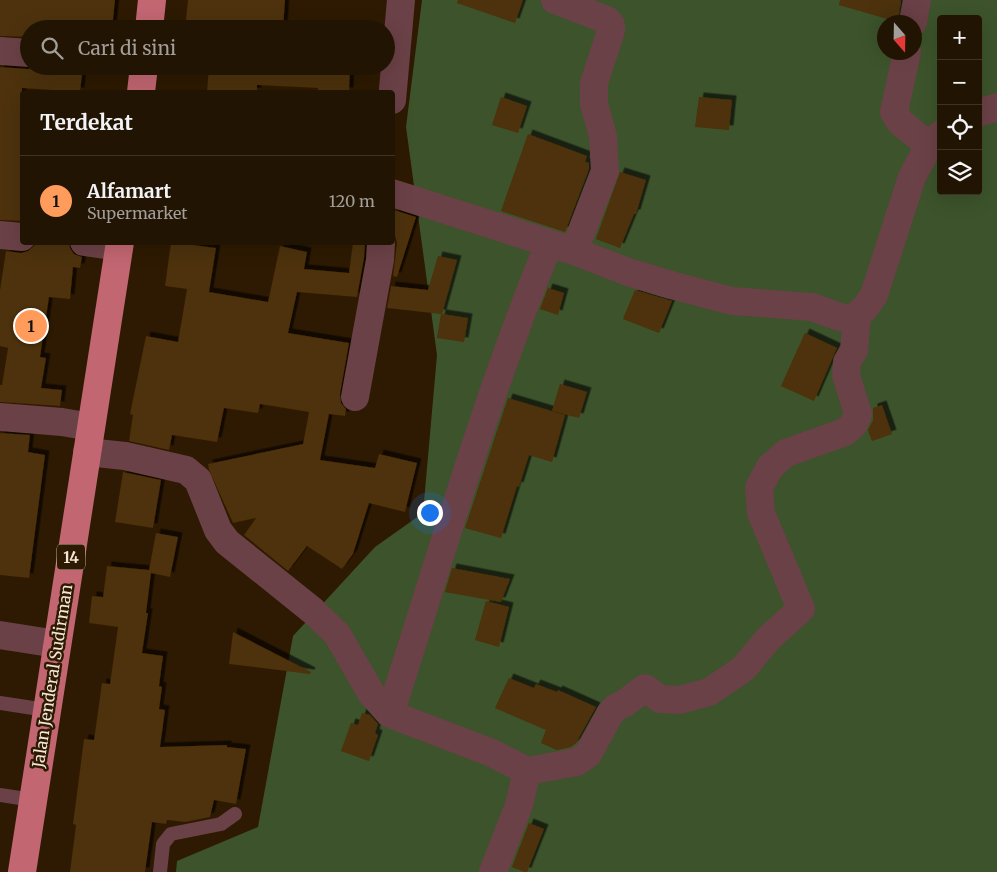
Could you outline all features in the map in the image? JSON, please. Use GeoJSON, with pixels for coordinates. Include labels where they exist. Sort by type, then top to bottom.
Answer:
{"type":"FeatureCollection","features":[{"type":"Feature","properties":{"kind":"highway"},"geometry":{"type":"LineString","coordinates":[[150,20],[152,0]]}},
{"type":"Feature","properties":{"kind":"highway"},"geometry":{"type":"LineString","coordinates":[[141,90],[143,75]]}},
{"type":"Feature","properties":{"kind":"highway","name":"Jalan Jenderal Sudirman"},"geometry":{"type":"LineString","coordinates":[[22,872],[120,245]]}},
{"type":"Feature","properties":{"kind":"street"},"geometry":{"type":"LineString","coordinates":[[395,67],[401,0]]}},
{"type":"Feature","properties":{"kind":"street"},"geometry":{"type":"LineString","coordinates":[[390,714],[476,444],[524,305],[562,248],[605,171],[603,136],[594,104],[594,83],[612,31],[611,25],[607,20],[556,0]]}},
{"type":"Feature","properties":{"kind":"street"},"geometry":{"type":"LineString","coordinates":[[914,15],[917,0]]}},
{"type":"Feature","properties":{"kind":"street"},"geometry":{"type":"LineString","coordinates":[[0,50],[20,52]]}},
{"type":"Feature","properties":{"kind":"street"},"geometry":{"type":"LineString","coordinates":[[905,60],[894,112],[900,122],[926,143],[934,140]]}},
{"type":"Feature","properties":{"kind":"street"},"geometry":{"type":"LineString","coordinates":[[393,90],[394,75]]}},
{"type":"Feature","properties":{"kind":"street"},"geometry":{"type":"LineString","coordinates":[[982,112],[997,107]]}},
{"type":"Feature","properties":{"kind":"street"},"geometry":{"type":"LineString","coordinates":[[395,194],[562,248],[628,272],[732,301],[812,307],[840,317],[852,318],[857,316],[874,295],[912,177],[934,140]]}},
{"type":"Feature","properties":{"kind":"street"},"geometry":{"type":"LineString","coordinates":[[0,235],[20,237]]}},
{"type":"Feature","properties":{"kind":"street"},"geometry":{"type":"LineString","coordinates":[[355,397],[380,260],[381,245]]}},
{"type":"Feature","properties":{"kind":"street"},"geometry":{"type":"LineString","coordinates":[[0,416],[62,422],[89,439],[125,456],[186,470],[198,480],[218,530],[227,542],[313,611],[338,634],[371,693],[390,714],[492,753],[527,771],[576,762],[588,754],[615,708],[645,688],[660,698],[679,700],[709,692],[743,669],[768,639],[801,609],[761,513],[759,488],[770,467],[786,453],[845,432],[854,424],[858,414],[846,375],[847,362],[854,350],[857,316]]}},
{"type":"Feature","properties":{"kind":"street"},"geometry":{"type":"LineString","coordinates":[[0,635],[57,644]]}},
{"type":"Feature","properties":{"kind":"street"},"geometry":{"type":"LineString","coordinates":[[493,872],[519,805],[527,771]]}},
{"type":"Feature","properties":{"kind":"lane"},"geometry":{"type":"LineString","coordinates":[[0,703],[46,710]]}},
{"type":"Feature","properties":{"kind":"lane"},"geometry":{"type":"LineString","coordinates":[[0,795],[33,800]]}},
{"type":"Feature","properties":{"kind":"lane"},"geometry":{"type":"LineString","coordinates":[[160,872],[163,844],[171,834],[221,824],[235,814]]}},
{"type":"Feature","properties":{"kind":"green space"},"geometry":{"type":"Polygon","coordinates":[[[422,0],[997,0],[997,872],[176,872],[177,861],[258,827],[293,636],[375,547],[423,513],[437,355],[406,127],[422,0]]]}},
{"type":"Feature","properties":{"kind":"building"},"geometry":{"type":"Polygon","coordinates":[[[0,0],[115,0],[113,20],[20,20],[20,37],[0,36],[0,0]]]}},
{"type":"Feature","properties":{"kind":"building"},"geometry":{"type":"Polygon","coordinates":[[[188,0],[285,0],[284,20],[186,20],[188,0]]]}},
{"type":"Feature","properties":{"kind":"building"},"geometry":{"type":"Polygon","coordinates":[[[458,0],[523,0],[515,23],[457,3],[458,0]]]}},
{"type":"Feature","properties":{"kind":"building"},"geometry":{"type":"Polygon","coordinates":[[[840,0],[901,0],[899,15],[877,16],[839,5],[840,0]]]}},
{"type":"Feature","properties":{"kind":"building"},"geometry":{"type":"Polygon","coordinates":[[[0,67],[20,68],[20,75],[82,75],[80,90],[22,88],[20,90],[20,221],[0,220],[0,67]]]}},
{"type":"Feature","properties":{"kind":"building"},"geometry":{"type":"Polygon","coordinates":[[[208,75],[350,75],[349,90],[318,90],[318,88],[257,85],[257,90],[207,90],[208,75]]]}},
{"type":"Feature","properties":{"kind":"building"},"geometry":{"type":"Polygon","coordinates":[[[501,97],[527,106],[518,133],[492,125],[501,97]]]}},
{"type":"Feature","properties":{"kind":"building"},"geometry":{"type":"Polygon","coordinates":[[[699,97],[732,100],[729,130],[695,127],[699,97]]]}},
{"type":"Feature","properties":{"kind":"building"},"geometry":{"type":"Polygon","coordinates":[[[528,134],[587,156],[585,162],[589,163],[589,169],[565,232],[501,211],[528,134]]]}},
{"type":"Feature","properties":{"kind":"building"},"geometry":{"type":"Polygon","coordinates":[[[620,172],[646,180],[636,214],[634,214],[620,248],[596,239],[620,172]]]}},
{"type":"Feature","properties":{"kind":"building"},"geometry":{"type":"Polygon","coordinates":[[[395,210],[416,217],[397,277],[393,276],[397,243],[395,235],[395,210]]]}},
{"type":"Feature","properties":{"kind":"building"},"geometry":{"type":"Polygon","coordinates":[[[69,245],[74,254],[82,257],[80,268],[73,267],[70,299],[49,297],[40,357],[46,358],[41,388],[62,390],[60,406],[0,402],[0,385],[2,385],[8,348],[0,346],[0,290],[6,251],[21,253],[28,251],[34,246],[69,245]]]}},
{"type":"Feature","properties":{"kind":"building"},"geometry":{"type":"Polygon","coordinates":[[[171,245],[194,245],[216,248],[209,292],[268,302],[280,246],[307,252],[304,269],[349,273],[353,245],[365,245],[357,297],[297,292],[288,333],[349,343],[340,394],[341,403],[346,409],[345,416],[329,414],[320,460],[375,468],[379,454],[417,463],[405,512],[369,503],[353,554],[342,569],[307,546],[288,571],[244,535],[256,518],[233,523],[209,470],[208,464],[303,444],[309,412],[260,404],[258,413],[224,408],[217,442],[172,435],[169,450],[129,441],[133,415],[130,414],[146,336],[178,342],[187,289],[165,286],[171,245]]]}},
{"type":"Feature","properties":{"kind":"building"},"geometry":{"type":"Polygon","coordinates":[[[438,256],[457,260],[442,314],[468,318],[464,342],[437,338],[441,314],[387,308],[391,286],[428,290],[438,256]]]}},
{"type":"Feature","properties":{"kind":"building"},"geometry":{"type":"Polygon","coordinates":[[[548,288],[564,293],[558,315],[540,309],[548,288]]]}},
{"type":"Feature","properties":{"kind":"building"},"geometry":{"type":"Polygon","coordinates":[[[635,290],[672,301],[659,333],[623,319],[635,290]]]}},
{"type":"Feature","properties":{"kind":"building"},"geometry":{"type":"Polygon","coordinates":[[[805,333],[837,348],[814,401],[781,386],[805,333]]]}},
{"type":"Feature","properties":{"kind":"building"},"geometry":{"type":"Polygon","coordinates":[[[560,384],[587,392],[579,418],[552,411],[560,384]]]}},
{"type":"Feature","properties":{"kind":"building"},"geometry":{"type":"Polygon","coordinates":[[[508,398],[565,415],[552,462],[529,455],[501,538],[465,528],[508,398]]]}},
{"type":"Feature","properties":{"kind":"building"},"geometry":{"type":"Polygon","coordinates":[[[882,405],[892,434],[872,441],[868,430],[873,420],[873,408],[882,405]]]}},
{"type":"Feature","properties":{"kind":"building"},"geometry":{"type":"Polygon","coordinates":[[[0,433],[30,435],[28,452],[45,455],[29,578],[0,575],[0,433]]]}},
{"type":"Feature","properties":{"kind":"building"},"geometry":{"type":"Polygon","coordinates":[[[123,472],[161,480],[153,528],[115,522],[123,472]]]}},
{"type":"Feature","properties":{"kind":"building"},"geometry":{"type":"Polygon","coordinates":[[[156,533],[178,537],[170,577],[151,573],[142,653],[163,656],[159,686],[162,687],[159,709],[165,710],[160,747],[227,745],[227,747],[246,749],[236,804],[214,800],[210,817],[185,822],[167,820],[166,824],[152,822],[145,872],[70,872],[76,825],[73,824],[84,739],[94,740],[102,683],[110,684],[118,627],[89,623],[92,596],[103,597],[107,566],[149,570],[156,533]]]}},
{"type":"Feature","properties":{"kind":"building"},"geometry":{"type":"Polygon","coordinates":[[[452,568],[510,579],[501,602],[445,592],[452,568]]]}},
{"type":"Feature","properties":{"kind":"building"},"geometry":{"type":"Polygon","coordinates":[[[486,601],[509,607],[499,647],[475,640],[486,601]]]}},
{"type":"Feature","properties":{"kind":"building"},"geometry":{"type":"Polygon","coordinates":[[[233,632],[311,672],[310,674],[229,664],[233,632]]]}},
{"type":"Feature","properties":{"kind":"building"},"geometry":{"type":"Polygon","coordinates":[[[509,678],[534,688],[536,684],[557,692],[558,690],[596,707],[576,743],[571,747],[557,750],[541,743],[546,730],[495,708],[509,678]]]}},
{"type":"Feature","properties":{"kind":"building"},"geometry":{"type":"Polygon","coordinates":[[[362,713],[370,715],[378,724],[375,733],[378,735],[369,761],[341,751],[351,723],[358,725],[362,713]]]}},
{"type":"Feature","properties":{"kind":"building"},"geometry":{"type":"Polygon","coordinates":[[[529,823],[544,829],[527,872],[525,872],[512,867],[529,823]]]}},
{"type":"Feature","properties":{"kind":"place","name":"Alfamart"},"geometry":{"type":"Point","coordinates":[31,326]}}]}
